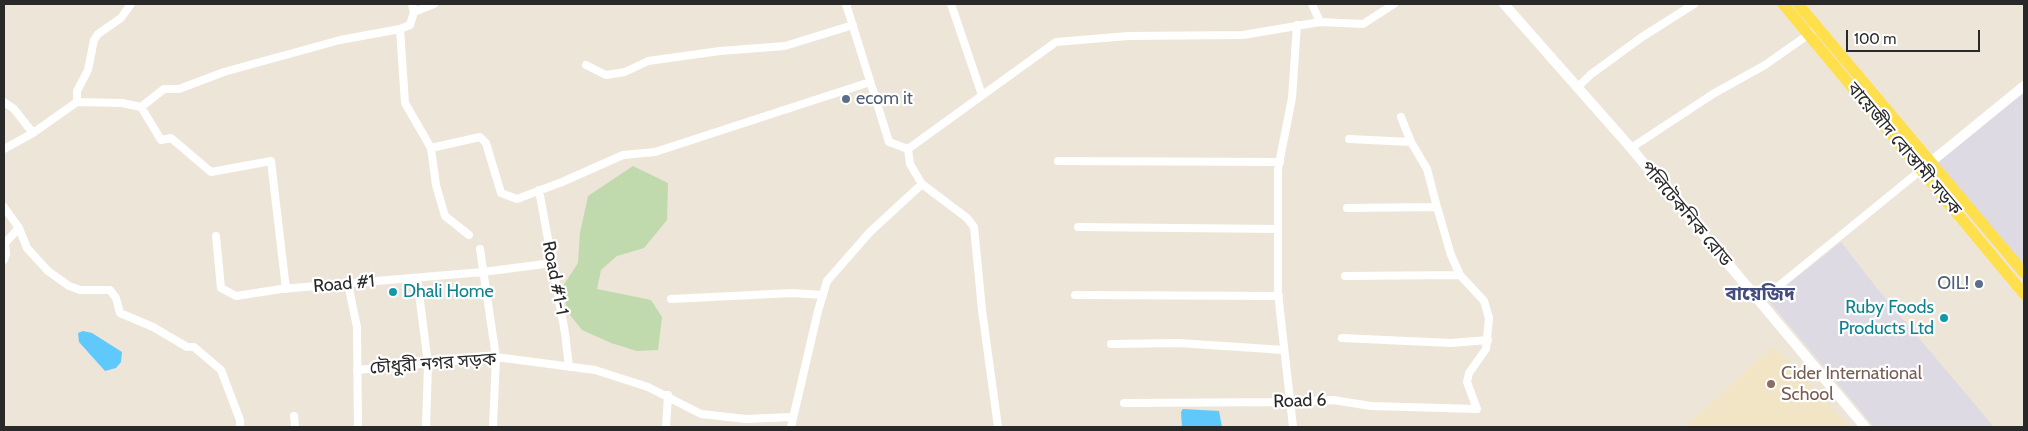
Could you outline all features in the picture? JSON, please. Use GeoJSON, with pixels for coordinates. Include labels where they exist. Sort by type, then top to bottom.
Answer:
{"type":"FeatureCollection","features":[{"type":"Feature","properties":{"kind":"main road","name":"পলিটেকনিক রোড"},"geometry":{"type":"LineString","coordinates":[[1504,4],[1631,148],[1865,427]]}},
{"type":"Feature","properties":{"kind":"main road","name":"বায়েজীদ বোস্তামী সড়ক"},"geometry":{"type":"LineString","coordinates":[[1783,4],[2024,294]]}},
{"type":"Feature","properties":{"kind":"main road","name":"বায়েজীদ বোস্তামী সড়ক"},"geometry":{"type":"LineString","coordinates":[[1798,4],[2024,273]]}},
{"type":"Feature","properties":{"kind":"main road"},"geometry":{"type":"LineString","coordinates":[[1921,170],[2024,86]]}},
{"type":"Feature","properties":{"kind":"street"},"geometry":{"type":"LineString","coordinates":[[77,102],[77,91],[88,70],[94,40],[98,34],[121,18],[131,4]]}},
{"type":"Feature","properties":{"kind":"street"},"geometry":{"type":"LineString","coordinates":[[141,107],[164,89],[179,89],[224,72],[340,40],[400,30],[410,25],[414,12],[412,4]]}},
{"type":"Feature","properties":{"kind":"street"},"geometry":{"type":"LineString","coordinates":[[414,12],[434,4]]}},
{"type":"Feature","properties":{"kind":"street"},"geometry":{"type":"LineString","coordinates":[[846,4],[888,142],[908,148]]}},
{"type":"Feature","properties":{"kind":"street"},"geometry":{"type":"LineString","coordinates":[[951,4],[982,95]]}},
{"type":"Feature","properties":{"kind":"street"},"geometry":{"type":"LineString","coordinates":[[1312,4],[1320,22]]}},
{"type":"Feature","properties":{"kind":"street"},"geometry":{"type":"LineString","coordinates":[[908,148],[1056,42],[1128,36],[1243,35],[1320,22],[1363,24],[1394,4]]}},
{"type":"Feature","properties":{"kind":"street"},"geometry":{"type":"LineString","coordinates":[[1577,88],[1590,75],[1642,37],[1694,4]]}},
{"type":"Feature","properties":{"kind":"street"},"geometry":{"type":"LineString","coordinates":[[586,65],[606,75],[625,72],[648,61],[720,51],[785,46],[853,25]]}},
{"type":"Feature","properties":{"kind":"street"},"geometry":{"type":"LineString","coordinates":[[1293,427],[1278,296],[1278,229],[1280,162],[1292,98],[1297,25]]}},
{"type":"Feature","properties":{"kind":"street"},"geometry":{"type":"LineString","coordinates":[[1631,148],[1713,94],[1765,65],[1818,27]]}},
{"type":"Feature","properties":{"kind":"street"},"geometry":{"type":"LineString","coordinates":[[400,30],[405,103],[431,148],[436,185],[446,216],[468,235]]}},
{"type":"Feature","properties":{"kind":"street"},"geometry":{"type":"LineString","coordinates":[[431,148],[480,137],[486,143],[501,193],[517,199],[623,155],[655,152],[870,82]]}},
{"type":"Feature","properties":{"kind":"street"},"geometry":{"type":"LineString","coordinates":[[4,102],[14,109],[33,133]]}},
{"type":"Feature","properties":{"kind":"street"},"geometry":{"type":"LineString","coordinates":[[4,149],[33,133],[77,102],[122,103],[141,107],[161,140],[170,138],[211,172],[271,161],[286,289]]}},
{"type":"Feature","properties":{"kind":"street"},"geometry":{"type":"LineString","coordinates":[[1342,338],[1451,343],[1488,340],[1487,309],[1484,301],[1460,275],[1451,255],[1426,169],[1411,142],[1401,117]]}},
{"type":"Feature","properties":{"kind":"street"},"geometry":{"type":"LineString","coordinates":[[1349,139],[1411,142]]}},
{"type":"Feature","properties":{"kind":"street"},"geometry":{"type":"LineString","coordinates":[[908,148],[910,164],[922,184],[967,218],[974,228],[982,310],[998,427]]}},
{"type":"Feature","properties":{"kind":"street"},"geometry":{"type":"LineString","coordinates":[[1058,161],[1280,162]]}},
{"type":"Feature","properties":{"kind":"street"},"geometry":{"type":"LineString","coordinates":[[1760,302],[1921,170]]}},
{"type":"Feature","properties":{"kind":"street"},"geometry":{"type":"LineString","coordinates":[[791,427],[791,417],[827,281],[870,232],[922,184]]}},
{"type":"Feature","properties":{"kind":"street","name":"Road #1-1"},"geometry":{"type":"LineString","coordinates":[[539,190],[565,333],[569,367]]}},
{"type":"Feature","properties":{"kind":"street"},"geometry":{"type":"LineString","coordinates":[[4,207],[19,228],[28,248],[48,271],[69,286],[80,290],[110,290],[116,298],[120,313],[153,327],[187,346],[194,347],[221,370],[240,420],[240,427]]}},
{"type":"Feature","properties":{"kind":"street"},"geometry":{"type":"LineString","coordinates":[[1346,208],[1437,207]]}},
{"type":"Feature","properties":{"kind":"street"},"geometry":{"type":"LineString","coordinates":[[1078,227],[1278,229]]}},
{"type":"Feature","properties":{"kind":"street"},"geometry":{"type":"LineString","coordinates":[[4,260],[6,242],[19,228]]}},
{"type":"Feature","properties":{"kind":"street","name":"Road #1"},"geometry":{"type":"LineString","coordinates":[[216,236],[221,288],[236,296],[286,289],[483,272],[552,263]]}},
{"type":"Feature","properties":{"kind":"street"},"geometry":{"type":"LineString","coordinates":[[480,249],[496,357],[493,427]]}},
{"type":"Feature","properties":{"kind":"street"},"geometry":{"type":"LineString","coordinates":[[1345,276],[1460,275]]}},
{"type":"Feature","properties":{"kind":"street"},"geometry":{"type":"LineString","coordinates":[[417,278],[428,364],[426,427]]}},
{"type":"Feature","properties":{"kind":"street"},"geometry":{"type":"LineString","coordinates":[[348,284],[357,327],[358,427]]}},
{"type":"Feature","properties":{"kind":"street"},"geometry":{"type":"LineString","coordinates":[[670,299],[792,293],[823,295]]}},
{"type":"Feature","properties":{"kind":"street"},"geometry":{"type":"LineString","coordinates":[[1075,295],[1278,296]]}},
{"type":"Feature","properties":{"kind":"street","name":"Road 6"},"geometry":{"type":"LineString","coordinates":[[1124,402],[1290,402],[1333,400],[1371,406],[1477,409],[1467,382],[1469,373],[1486,349],[1488,340]]}},
{"type":"Feature","properties":{"kind":"street"},"geometry":{"type":"LineString","coordinates":[[1111,344],[1179,343],[1284,350]]}},
{"type":"Feature","properties":{"kind":"street","name":"চৌধুরী নগর সড়ক"},"geometry":{"type":"LineString","coordinates":[[357,370],[496,357],[595,370],[668,396],[701,414],[746,419],[791,417]]}},
{"type":"Feature","properties":{"kind":"street"},"geometry":{"type":"LineString","coordinates":[[666,427],[668,396]]}},
{"type":"Feature","properties":{"kind":"street"},"geometry":{"type":"LineString","coordinates":[[294,416],[295,427]]}},
{"type":"Feature","properties":{"kind":"shaded area"},"geometry":{"type":"Polygon","coordinates":[[[2024,90],[2024,271],[1935,159],[2024,90]]]}},
{"type":"Feature","properties":{"kind":"shaded area"},"geometry":{"type":"Polygon","coordinates":[[[1841,242],[1880,292],[1994,427],[1874,427],[1768,300],[1841,242]]]}},
{"type":"Feature","properties":{"kind":"shaded area","name":"Cider International School"},"geometry":{"type":"Polygon","coordinates":[[[1774,346],[1850,427],[1684,427],[1774,346]]]}},
{"type":"Feature","properties":{"kind":"green space"},"geometry":{"type":"Polygon","coordinates":[[[633,166],[668,183],[667,220],[644,248],[617,256],[601,270],[597,289],[651,300],[662,317],[658,350],[637,351],[611,343],[582,330],[567,311],[563,286],[578,263],[580,233],[588,196],[633,166]]]}},
{"type":"Feature","properties":{"kind":"water"},"geometry":{"type":"Polygon","coordinates":[[[83,331],[92,333],[122,352],[121,362],[116,368],[105,371],[79,342],[78,333],[83,331]]]}},
{"type":"Feature","properties":{"kind":"water"},"geometry":{"type":"Polygon","coordinates":[[[1183,409],[1219,411],[1222,427],[1182,427],[1181,412],[1183,409]]]}},
{"type":"Feature","properties":{"kind":"place","name":"ecom it"},"geometry":{"type":"Point","coordinates":[846,99]}},
{"type":"Feature","properties":{"kind":"place","name":"OIL!"},"geometry":{"type":"Point","coordinates":[1979,284]}},
{"type":"Feature","properties":{"kind":"place","name":"Dhali Home"},"geometry":{"type":"Point","coordinates":[393,292]}},
{"type":"Feature","properties":{"kind":"place","name":"Ruby Foods Products Ltd"},"geometry":{"type":"Point","coordinates":[1944,318]}},
{"type":"Feature","properties":{"kind":"place","name":"Cider International School"},"geometry":{"type":"Point","coordinates":[1771,384]}},
{"type":"Feature","properties":{"kind":"district","name":"বায়েজিদ"},"geometry":{"type":"Point","coordinates":[1760,294]}}]}
